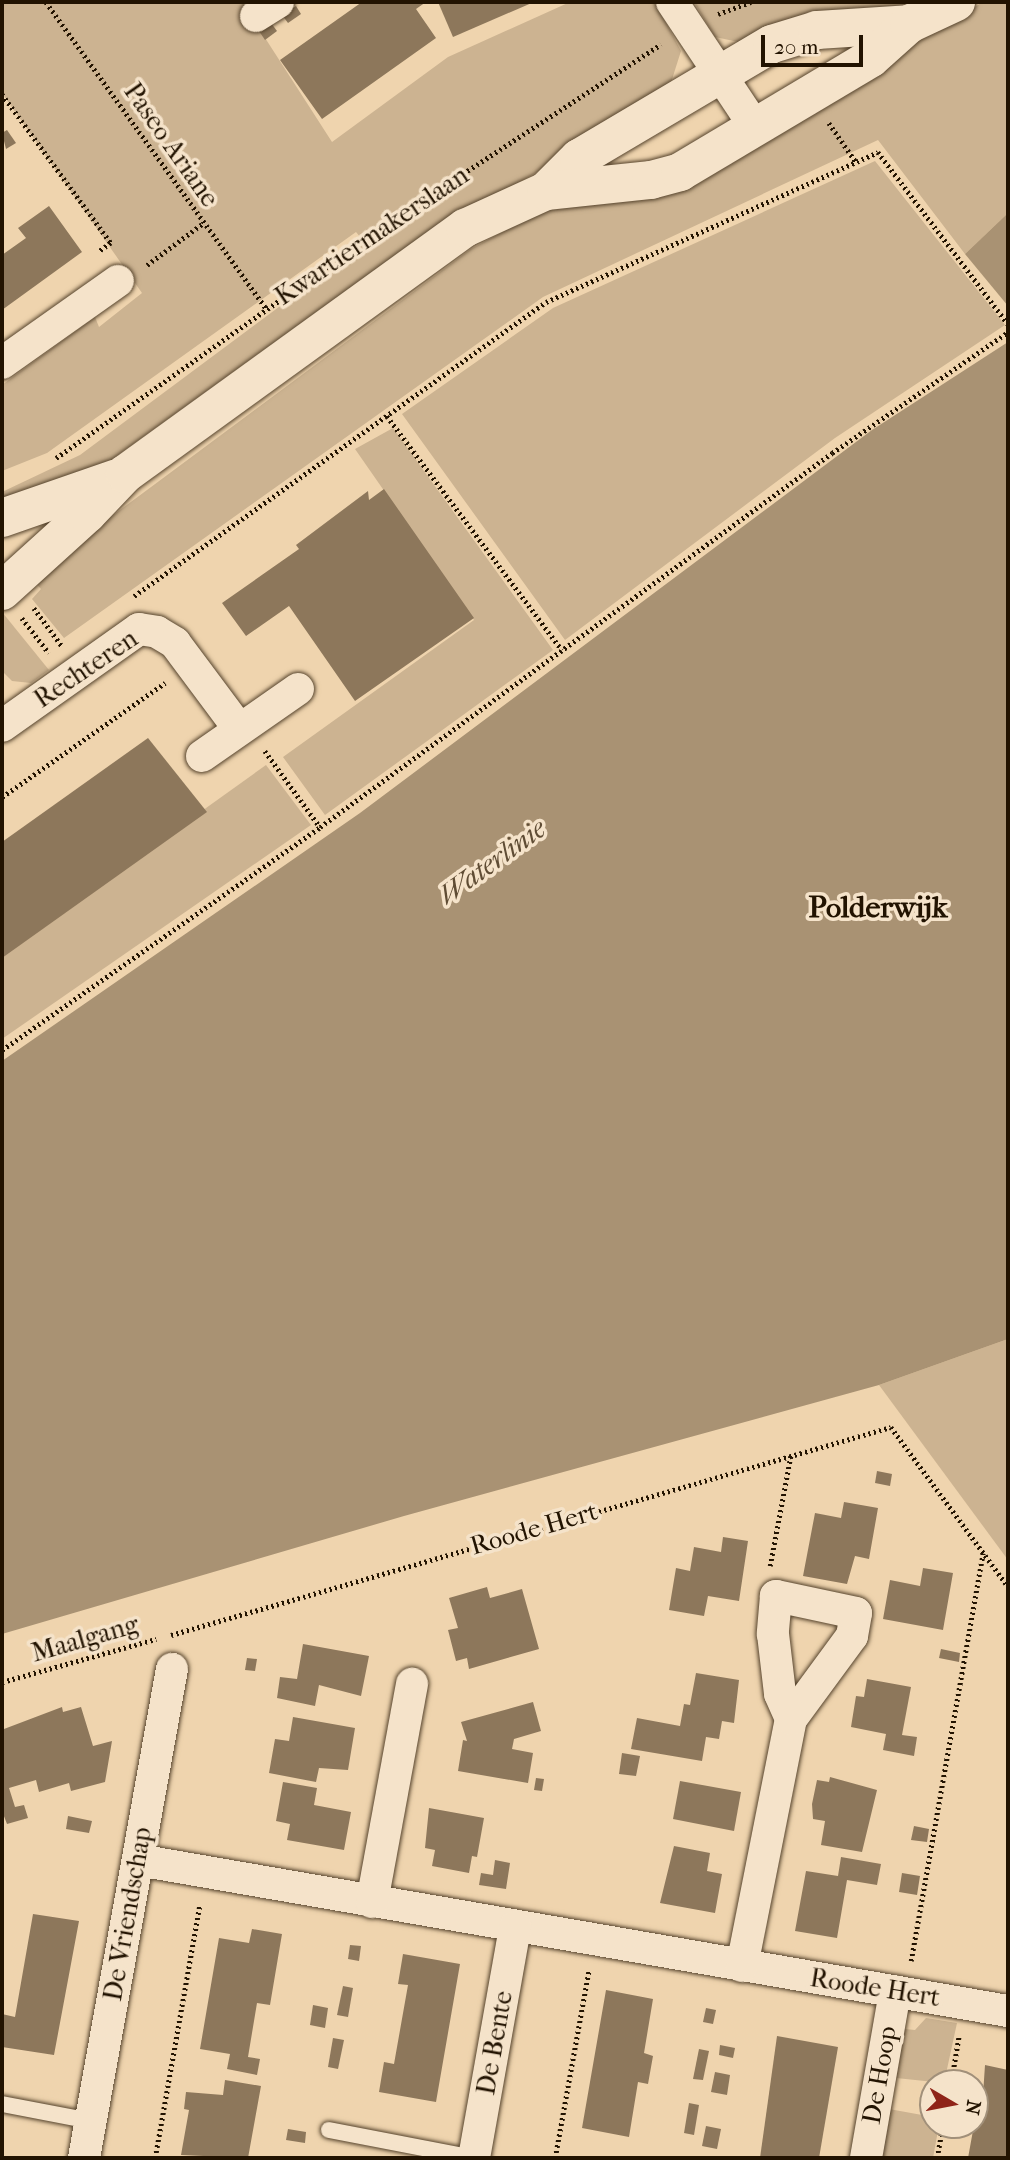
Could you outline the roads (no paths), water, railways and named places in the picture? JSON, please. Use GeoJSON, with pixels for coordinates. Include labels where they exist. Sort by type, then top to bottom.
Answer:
{"type":"FeatureCollection","features":[{"type":"Feature","properties":{"kind":"main road","name":"Kwartiermakerslaan"},"geometry":{"type":"LineString","coordinates":[[12,595],[125,474],[465,228],[546,191],[670,175],[871,58],[909,24],[956,2]]}},
{"type":"Feature","properties":{"kind":"main road","name":"Kwartiermakerslaan"},"geometry":{"type":"LineString","coordinates":[[546,191],[579,158],[772,44],[817,30],[909,24]]}},
{"type":"Feature","properties":{"kind":"main road","name":"Kwartiermakerslaan"},"geometry":{"type":"LineString","coordinates":[[2,518],[125,474]]}},
{"type":"Feature","properties":{"kind":"street"},"geometry":{"type":"LineString","coordinates":[[680,14],[755,127]]}},
{"type":"Feature","properties":{"kind":"street"},"geometry":{"type":"LineString","coordinates":[[2,363],[118,281]]}},
{"type":"Feature","properties":{"kind":"street","name":"Rechteren"},"geometry":{"type":"LineString","coordinates":[[6,714],[69,678],[139,628],[157,632],[175,643],[243,727]]}},
{"type":"Feature","properties":{"kind":"street"},"geometry":{"type":"LineString","coordinates":[[202,756],[298,689]]}},
{"type":"Feature","properties":{"kind":"street"},"geometry":{"type":"LineString","coordinates":[[742,1966],[790,1719],[852,1636],[856,1613],[776,1596],[773,1634],[780,1694],[790,1719]]}},
{"type":"Feature","properties":{"kind":"street","name":"De Vriendschap"},"geometry":{"type":"LineString","coordinates":[[84,2158],[173,1669]]}},
{"type":"Feature","properties":{"kind":"street"},"geometry":{"type":"LineString","coordinates":[[372,1902],[412,1684]]}},
{"type":"Feature","properties":{"kind":"street","name":"Roode Hert"},"geometry":{"type":"LineString","coordinates":[[138,1860],[1008,2011]]}},
{"type":"Feature","properties":{"kind":"street","name":"De Bente"},"geometry":{"type":"LineString","coordinates":[[474,2158],[515,1927]]}},
{"type":"Feature","properties":{"kind":"street","name":"De Hoop"},"geometry":{"type":"LineString","coordinates":[[866,2158],[900,1993]]}},
{"type":"Feature","properties":{"kind":"lane"},"geometry":{"type":"LineString","coordinates":[[2,2104],[90,2121]]}},
{"type":"Feature","properties":{"kind":"lane"},"geometry":{"type":"LineString","coordinates":[[329,2130],[474,2158]]}},
{"type":"Feature","properties":{"kind":"water"},"geometry":{"type":"Polygon","coordinates":[[[1008,213],[1008,306],[965,254],[1008,213]]]}},
{"type":"Feature","properties":{"kind":"water","name":"Waterlinie"},"geometry":{"type":"Polygon","coordinates":[[[1008,342],[1008,1339],[879,1385],[404,1516],[2,1634],[2,1061],[360,813],[872,430],[1008,342]]]}},
{"type":"Feature","properties":{"kind":"district","name":"Polderwijk"},"geometry":{"type":"Point","coordinates":[878,908]}}]}
